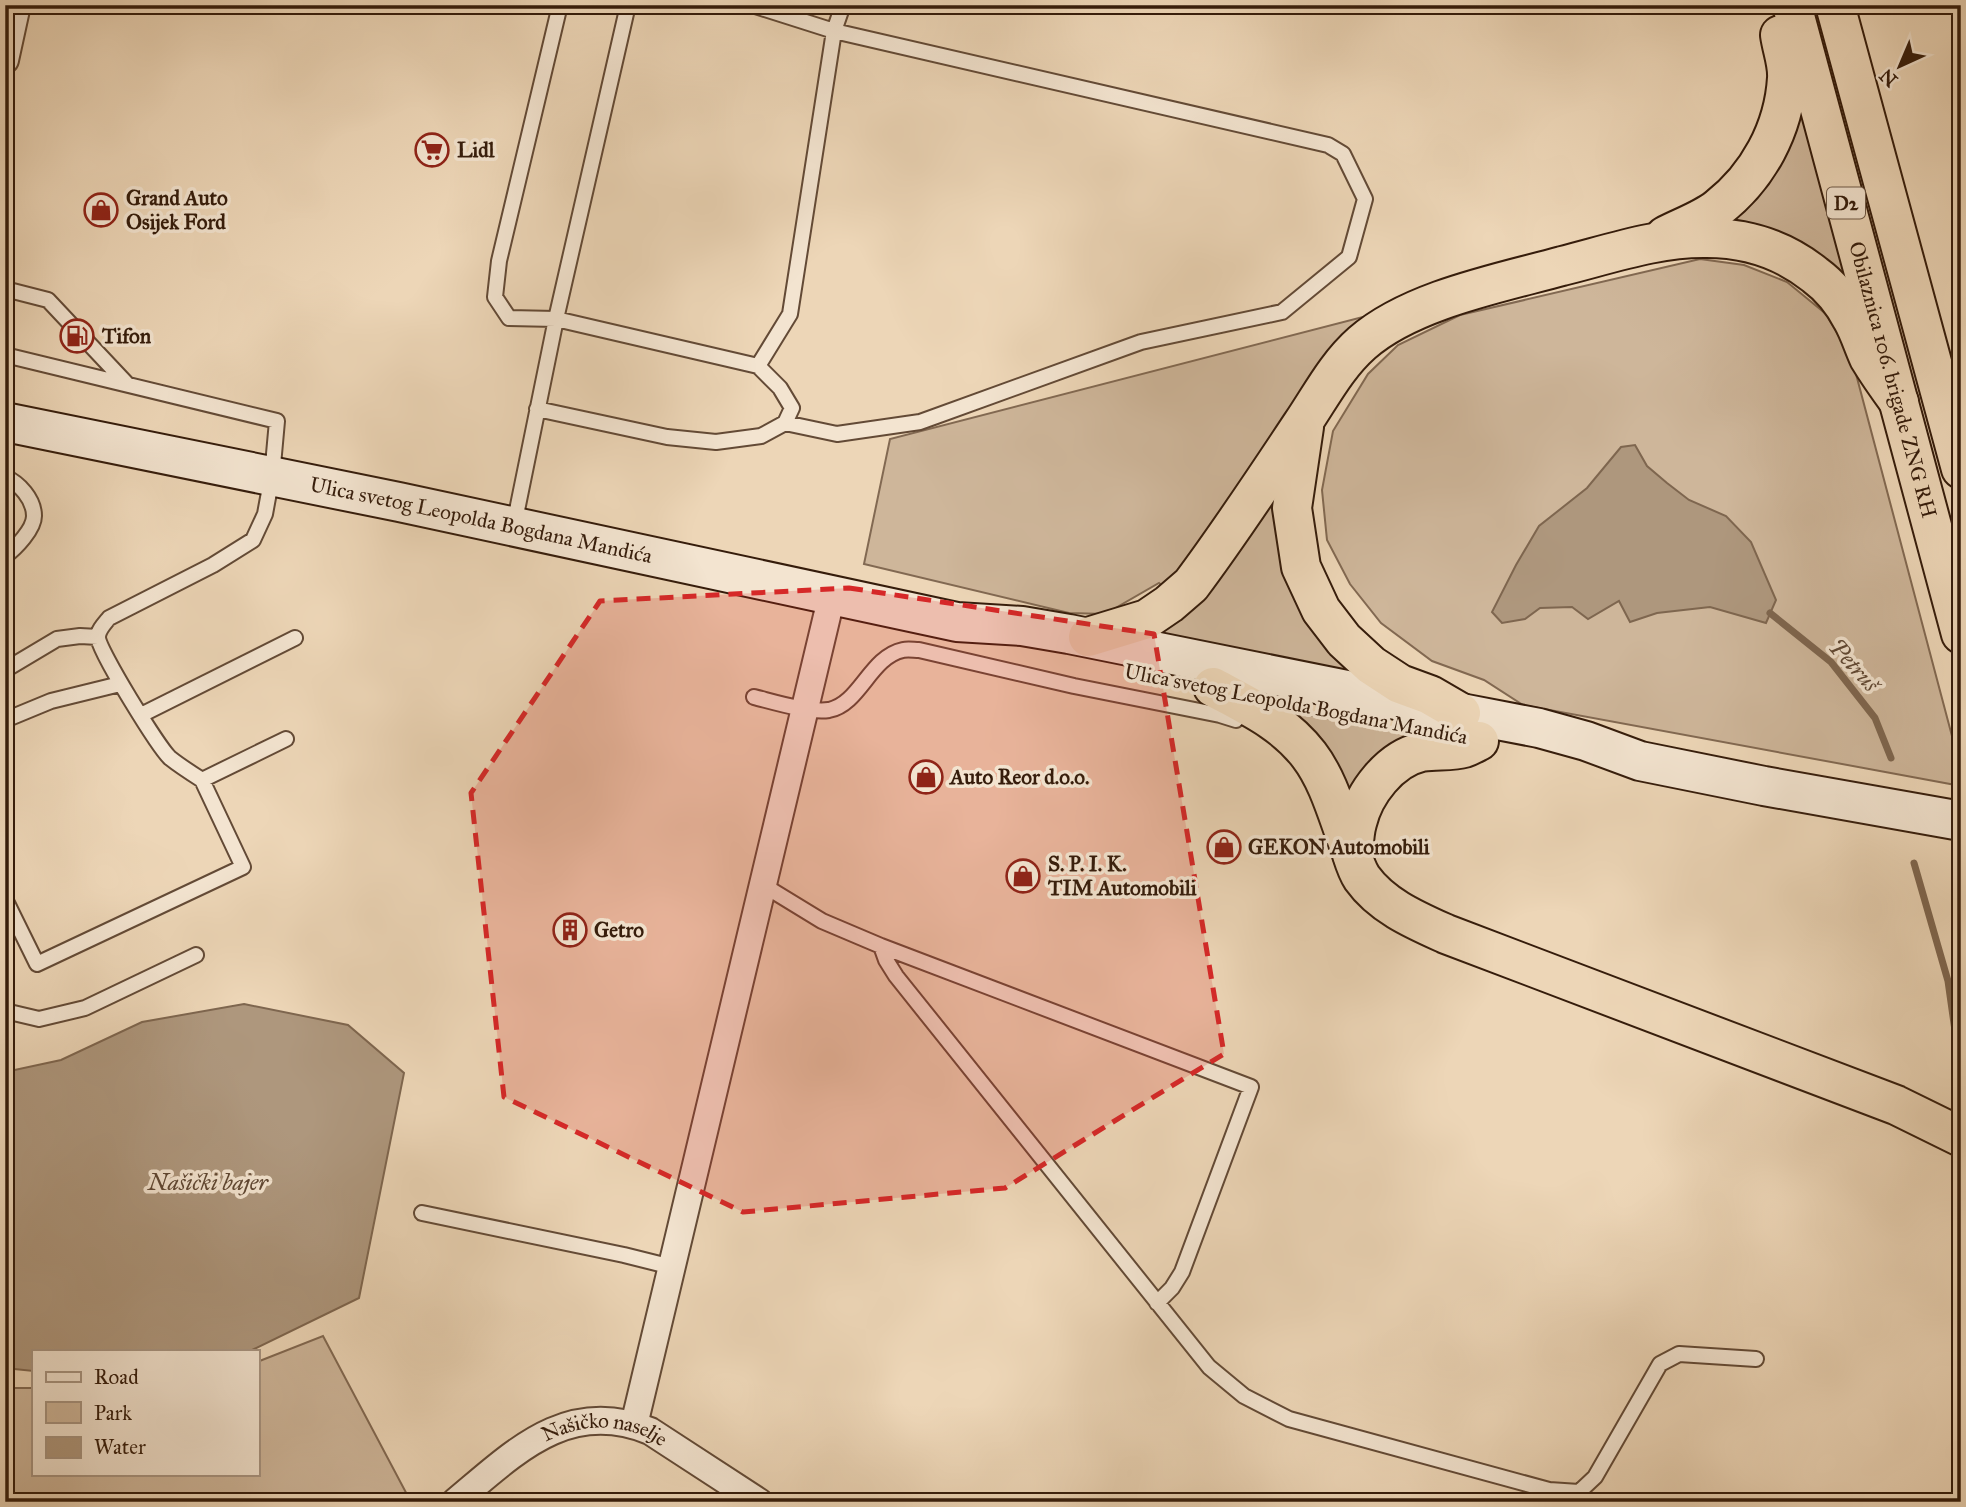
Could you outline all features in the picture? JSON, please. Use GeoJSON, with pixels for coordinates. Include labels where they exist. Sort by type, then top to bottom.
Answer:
{"type":"FeatureCollection","features":[{"type":"Feature","properties":{"kind":"highway"},"geometry":{"type":"LineString","coordinates":[[1653,242],[1717,209],[1755,172],[1768,149],[1777,126],[1787,76],[1779,32],[1779,5]]}},
{"type":"Feature","properties":{"kind":"highway","name":"Obilaznica 106. brigade ZNG RH"},"geometry":{"type":"LineString","coordinates":[[1792,5],[1961,634]]}},
{"type":"Feature","properties":{"kind":"highway","name":"Obilaznica 106. brigade ZNG RH"},"geometry":{"type":"LineString","coordinates":[[1835,5],[1961,469]]}},
{"type":"Feature","properties":{"kind":"highway"},"geometry":{"type":"LineString","coordinates":[[1088,637],[1147,619],[1191,585],[1305,420],[1327,383],[1362,342],[1428,305],[1467,292],[1653,242],[1705,238],[1738,240],[1767,247],[1791,258],[1816,275],[1837,295],[1853,319],[1882,380],[1899,401]]}},
{"type":"Feature","properties":{"kind":"highway"},"geometry":{"type":"LineString","coordinates":[[1913,292],[1941,340],[1961,387]]}},
{"type":"Feature","properties":{"kind":"highway"},"geometry":{"type":"LineString","coordinates":[[1305,420],[1292,508],[1301,567],[1321,610],[1344,640],[1371,665],[1400,684],[1430,695],[1470,727],[1462,749],[1434,749],[1403,759],[1375,784],[1357,823],[1353,856]]}},
{"type":"Feature","properties":{"kind":"highway"},"geometry":{"type":"LineString","coordinates":[[1213,687],[1255,709],[1280,726],[1305,750],[1322,775],[1361,876],[1377,895],[1393,908],[1446,934],[1896,1105],[1961,1137]]}},
{"type":"Feature","properties":{"kind":"highway"},"geometry":{"type":"LineString","coordinates":[[1896,1105],[1931,1107],[1961,1103]]}},
{"type":"Feature","properties":{"kind":"main road","name":"Ulica svetog Leopolda Bogdana Mandića"},"geometry":{"type":"LineString","coordinates":[[5,422],[957,622],[1022,626],[1088,637],[1470,727]]}},
{"type":"Feature","properties":{"kind":"main road","name":"Ulica svetog Leopolda Bogdana Mandića"},"geometry":{"type":"LineString","coordinates":[[957,622],[984,636],[1015,646],[1213,687],[1470,727],[1539,728],[1586,741],[1640,761],[1951,819]]}},
{"type":"Feature","properties":{"kind":"street"},"geometry":{"type":"LineString","coordinates":[[5,60],[17,5]]}},
{"type":"Feature","properties":{"kind":"street"},"geometry":{"type":"LineString","coordinates":[[634,1424],[832,595]]}},
{"type":"Feature","properties":{"kind":"street","name":"Našičko naselje"},"geometry":{"type":"LineString","coordinates":[[455,1502],[520,1449],[550,1431],[568,1424],[588,1421],[618,1421],[650,1431],[760,1502]]}},
{"type":"Feature","properties":{"kind":"lane"},"geometry":{"type":"LineString","coordinates":[[537,409],[667,438],[716,442],[761,436],[785,423],[792,408],[780,388],[758,366],[556,319],[509,318],[495,297],[499,261],[560,5]]}},
{"type":"Feature","properties":{"kind":"lane"},"geometry":{"type":"LineString","coordinates":[[514,527],[556,319],[628,5]]}},
{"type":"Feature","properties":{"kind":"lane"},"geometry":{"type":"LineString","coordinates":[[751,5],[834,31],[1328,145],[1343,154],[1365,199],[1349,257],[1282,312],[1141,342],[920,422],[837,434],[785,423]]}},
{"type":"Feature","properties":{"kind":"lane"},"geometry":{"type":"LineString","coordinates":[[758,366],[790,314],[834,31],[844,5]]}},
{"type":"Feature","properties":{"kind":"lane"},"geometry":{"type":"LineString","coordinates":[[5,289],[48,300],[128,385]]}},
{"type":"Feature","properties":{"kind":"lane"},"geometry":{"type":"LineString","coordinates":[[5,355],[277,421],[265,514],[253,540],[213,565],[109,618],[98,637],[103,653],[120,684],[169,757],[202,780],[243,867],[37,964],[5,899]]}},
{"type":"Feature","properties":{"kind":"lane"},"geometry":{"type":"LineString","coordinates":[[5,477],[22,488],[30,501],[34,516],[31,528],[5,556]]}},
{"type":"Feature","properties":{"kind":"lane"},"geometry":{"type":"LineString","coordinates":[[5,670],[57,639],[98,637]]}},
{"type":"Feature","properties":{"kind":"lane"},"geometry":{"type":"LineString","coordinates":[[141,715],[295,638]]}},
{"type":"Feature","properties":{"kind":"lane"},"geometry":{"type":"LineString","coordinates":[[754,697],[805,708],[832,709],[842,705],[877,666],[891,655],[902,650],[919,650],[1061,684],[1236,720]]}},
{"type":"Feature","properties":{"kind":"lane"},"geometry":{"type":"LineString","coordinates":[[5,720],[51,701],[120,684]]}},
{"type":"Feature","properties":{"kind":"lane"},"geometry":{"type":"LineString","coordinates":[[202,780],[286,739]]}},
{"type":"Feature","properties":{"kind":"lane"},"geometry":{"type":"LineString","coordinates":[[763,886],[821,921],[881,947],[1251,1087],[1182,1272],[1172,1288],[1157,1303]]}},
{"type":"Feature","properties":{"kind":"lane"},"geometry":{"type":"LineString","coordinates":[[881,947],[896,975],[1209,1367],[1244,1396],[1289,1419],[1580,1497],[1595,1477],[1660,1364],[1679,1353],[1756,1359]]}},
{"type":"Feature","properties":{"kind":"lane"},"geometry":{"type":"LineString","coordinates":[[5,1011],[39,1019],[85,1008],[196,955]]}},
{"type":"Feature","properties":{"kind":"lane"},"geometry":{"type":"LineString","coordinates":[[422,1213],[672,1267]]}},
{"type":"Feature","properties":{"kind":"highlighted area"},"geometry":{"type":"Polygon","coordinates":[[[849,588],[1154,634],[1224,1054],[1005,1188],[743,1212],[504,1097],[471,793],[600,601],[849,588]]]}},
{"type":"Feature","properties":{"kind":"green space"},"geometry":{"type":"Polygon","coordinates":[[[1799,91],[1854,280],[1720,231],[1799,91]]]}},
{"type":"Feature","properties":{"kind":"green space"},"geometry":{"type":"Polygon","coordinates":[[[1700,259],[1744,265],[1787,282],[1826,314],[1852,359],[1961,770],[1961,786],[1523,705],[1484,680],[1432,661],[1381,623],[1350,584],[1327,540],[1322,490],[1333,431],[1368,374],[1398,345],[1460,315],[1700,259]]]}},
{"type":"Feature","properties":{"kind":"green space"},"geometry":{"type":"Polygon","coordinates":[[[1386,311],[1261,460],[1166,589],[1159,583],[1105,614],[1069,613],[864,564],[890,439],[1386,311]]]}},
{"type":"Feature","properties":{"kind":"green space"},"geometry":{"type":"Polygon","coordinates":[[[1277,472],[1281,514],[1372,685],[1139,639],[1277,472]]]}},
{"type":"Feature","properties":{"kind":"green space"},"geometry":{"type":"Polygon","coordinates":[[[1280,710],[1423,735],[1353,811],[1280,710]]]}},
{"type":"Feature","properties":{"kind":"green space"},"geometry":{"type":"Polygon","coordinates":[[[323,1336],[411,1502],[5,1502],[5,1388],[32,1388],[32,1476],[259,1476],[259,1361],[323,1336]]]}},
{"type":"Feature","properties":{"kind":"water"},"geometry":{"type":"Polygon","coordinates":[[[1635,445],[1647,466],[1667,483],[1689,500],[1726,516],[1751,542],[1776,600],[1766,623],[1710,607],[1657,613],[1630,622],[1619,601],[1588,619],[1572,607],[1540,608],[1525,619],[1502,623],[1492,612],[1539,526],[1587,488],[1621,447],[1635,445]]]}},
{"type":"Feature","properties":{"kind":"water","name":"Našički bajer"},"geometry":{"type":"Polygon","coordinates":[[[244,1004],[348,1025],[404,1073],[359,1298],[252,1350],[32,1350],[32,1371],[5,1368],[5,1072],[61,1060],[142,1022],[244,1004]]]}},
{"type":"Feature","properties":{"kind":"waterway","name":"Petruš"},"geometry":{"type":"LineString","coordinates":[[1770,613],[1831,662],[1875,718],[1891,758]]}},
{"type":"Feature","properties":{"kind":"waterway","name":"Petruš"},"geometry":{"type":"LineString","coordinates":[[1914,863],[1948,981],[1961,1073]]}},
{"type":"Feature","properties":{"kind":"place","name":"Lidl"},"geometry":{"type":"Point","coordinates":[432,150]}},
{"type":"Feature","properties":{"kind":"place","name":"Grand Auto Osijek Ford"},"geometry":{"type":"Point","coordinates":[101,210]}},
{"type":"Feature","properties":{"kind":"place","name":"Tifon"},"geometry":{"type":"Point","coordinates":[77,336]}},
{"type":"Feature","properties":{"kind":"place","name":"Auto Reor d.o.o."},"geometry":{"type":"Point","coordinates":[926,777]}},
{"type":"Feature","properties":{"kind":"place","name":"GEKON Automobili"},"geometry":{"type":"Point","coordinates":[1224,847]}},
{"type":"Feature","properties":{"kind":"place","name":"S. P. I. K. TIM Automobili"},"geometry":{"type":"Point","coordinates":[1023,876]}},
{"type":"Feature","properties":{"kind":"place","name":"Getro"},"geometry":{"type":"Point","coordinates":[570,930]}}]}
